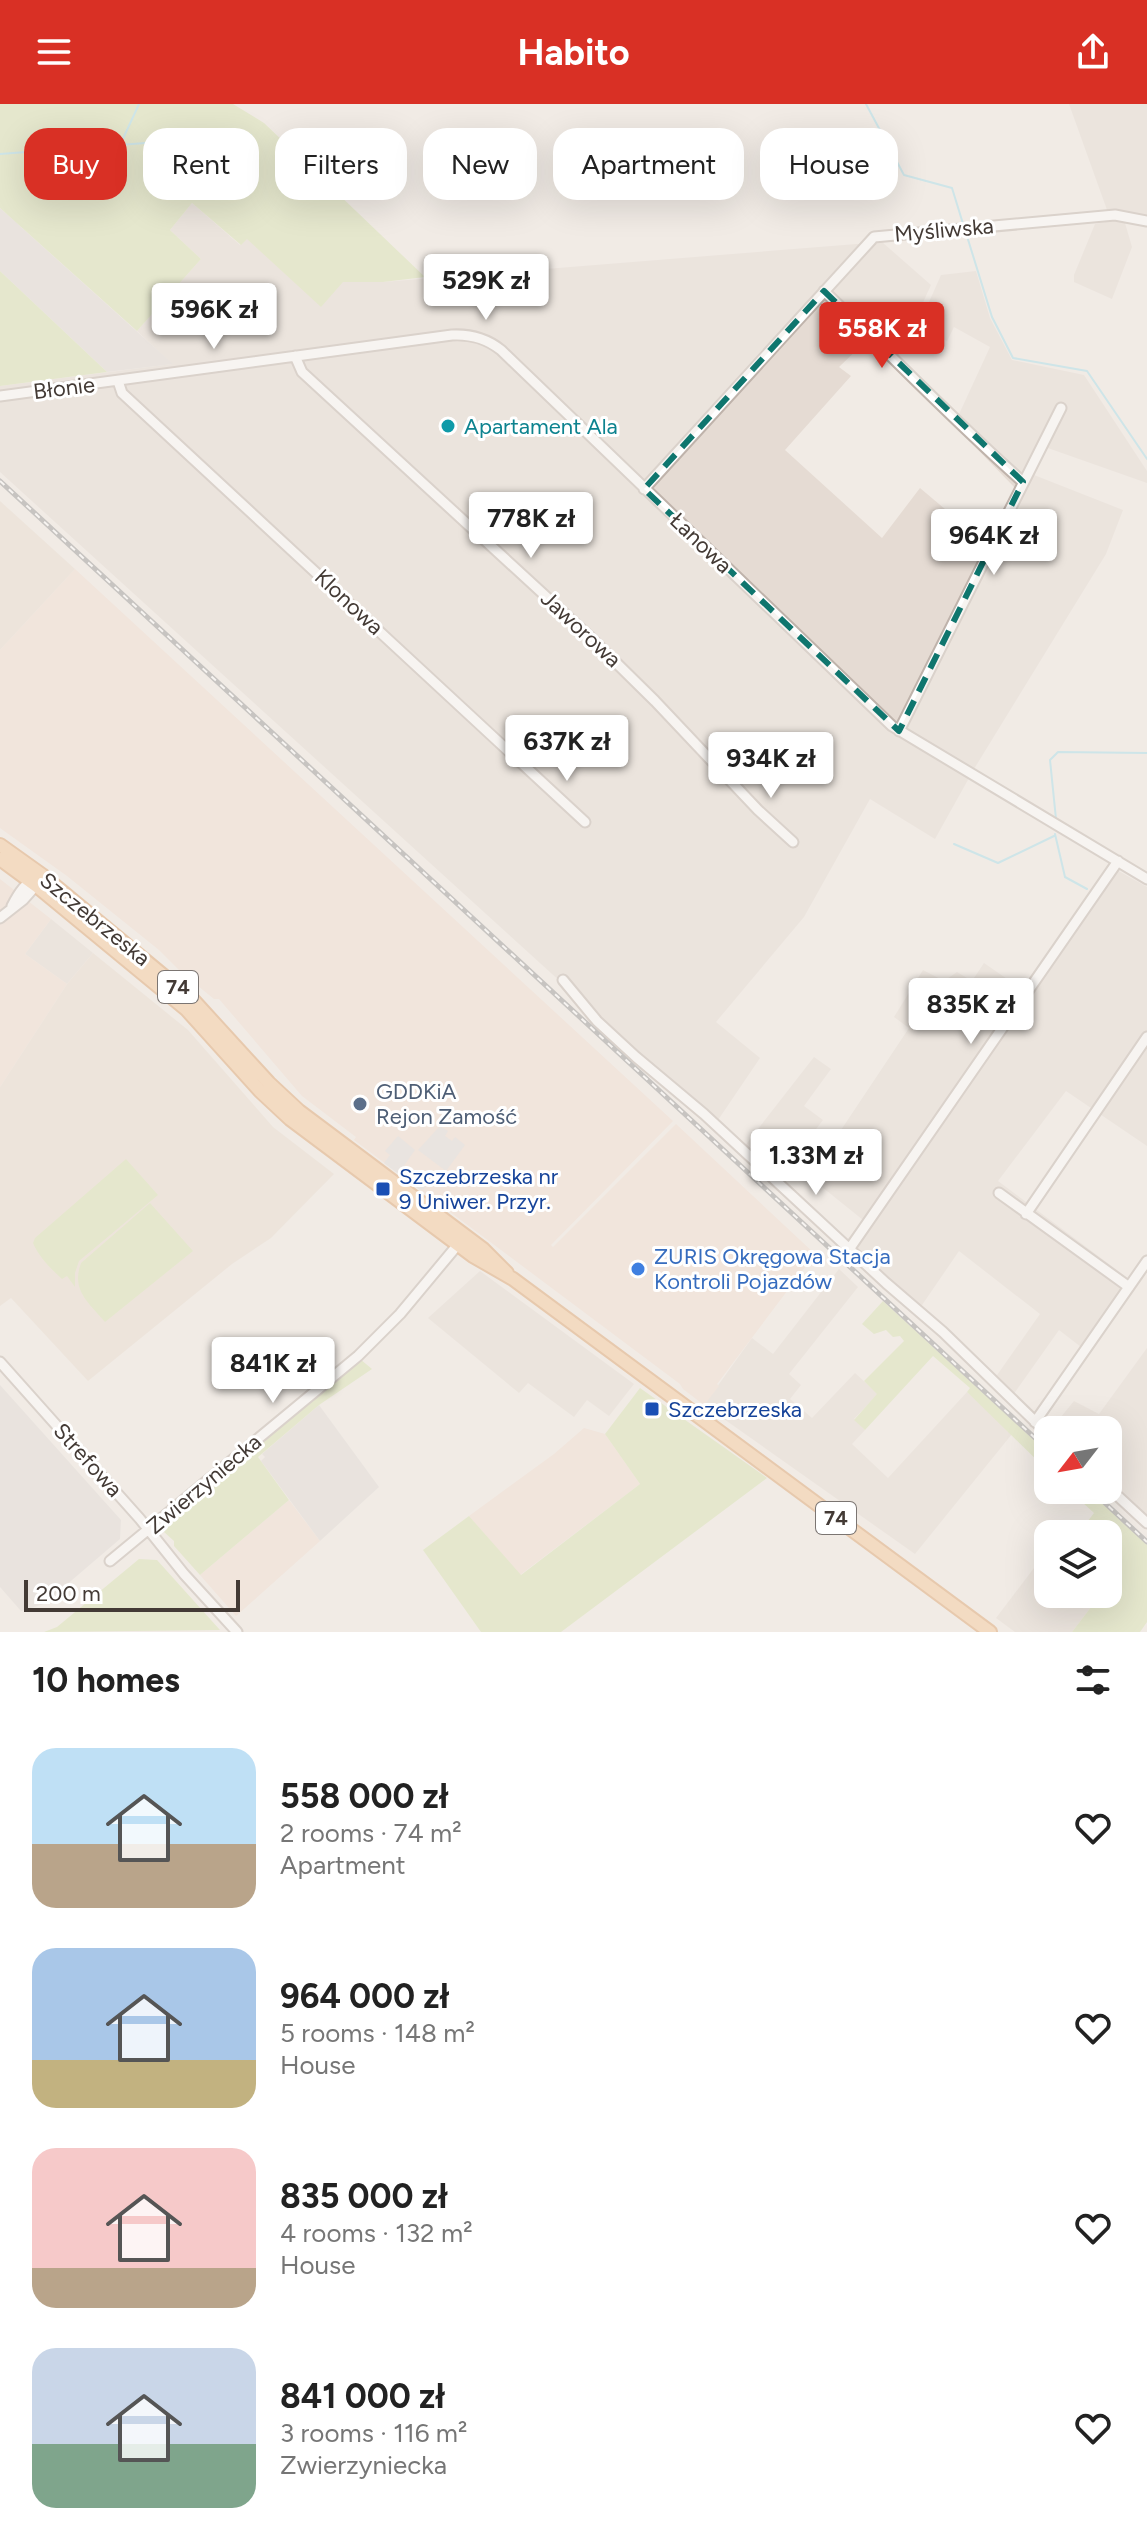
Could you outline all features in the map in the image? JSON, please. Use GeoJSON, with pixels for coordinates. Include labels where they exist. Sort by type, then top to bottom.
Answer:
{"type":"FeatureCollection","features":[{"type":"Feature","properties":{"kind":"main road","name":"Szczebrzeska"},"geometry":{"type":"LineString","coordinates":[[0,845],[37,881]]}},
{"type":"Feature","properties":{"kind":"main road","name":"Szczebrzeska"},"geometry":{"type":"LineString","coordinates":[[0,859],[37,881],[194,1001],[292,1106],[461,1240],[499,1263],[515,1281],[990,1632]]}},
{"type":"Feature","properties":{"kind":"street","name":"Myśliwska"},"geometry":{"type":"LineString","coordinates":[[644,489],[874,237],[1115,215],[1147,221]]}},
{"type":"Feature","properties":{"kind":"street"},"geometry":{"type":"LineString","coordinates":[[824,291],[889,353],[915,383],[1023,482]]}},
{"type":"Feature","properties":{"kind":"street","name":"Błonie"},"geometry":{"type":"LineString","coordinates":[[0,396],[459,335],[484,339],[504,353]]}},
{"type":"Feature","properties":{"kind":"street","name":"Łanowa"},"geometry":{"type":"LineString","coordinates":[[504,353],[899,731],[1147,879]]}},
{"type":"Feature","properties":{"kind":"street","name":"Jaworowa"},"geometry":{"type":"LineString","coordinates":[[295,356],[302,372],[589,636],[793,842]]}},
{"type":"Feature","properties":{"kind":"street","name":"Klonowa"},"geometry":{"type":"LineString","coordinates":[[118,381],[122,393],[585,822]]}},
{"type":"Feature","properties":{"kind":"street"},"geometry":{"type":"LineString","coordinates":[[899,731],[1061,408]]}},
{"type":"Feature","properties":{"kind":"street"},"geometry":{"type":"LineString","coordinates":[[850,1248],[1118,861]]}},
{"type":"Feature","properties":{"kind":"street"},"geometry":{"type":"LineString","coordinates":[[0,918],[37,881]]}},
{"type":"Feature","properties":{"kind":"street"},"geometry":{"type":"LineString","coordinates":[[563,980],[597,1021],[704,1114],[951,1340],[1034,1421]]}},
{"type":"Feature","properties":{"kind":"street"},"geometry":{"type":"LineString","coordinates":[[1026,1214],[1147,1037]]}},
{"type":"Feature","properties":{"kind":"street"},"geometry":{"type":"LineString","coordinates":[[999,1193],[1129,1287]]}},
{"type":"Feature","properties":{"kind":"street","name":"Zwierzyniecka"},"geometry":{"type":"LineString","coordinates":[[110,1561],[358,1356],[400,1314],[461,1240]]}},
{"type":"Feature","properties":{"kind":"street"},"geometry":{"type":"LineString","coordinates":[[1039,1416],[1147,1261]]}},
{"type":"Feature","properties":{"kind":"street","name":"Strefowa"},"geometry":{"type":"LineString","coordinates":[[0,1362],[237,1632]]}},
{"type":"Feature","properties":{"kind":"street"},"geometry":{"type":"LineString","coordinates":[[1122,1500],[1147,1523]]}},
{"type":"Feature","properties":{"kind":"highlighted area"},"geometry":{"type":"Polygon","coordinates":[[[824,291],[1023,482],[899,731],[644,489],[824,291]]]}},
{"type":"Feature","properties":{"kind":"shaded area"},"geometry":{"type":"Polygon","coordinates":[[[1069,104],[1147,104],[1147,226],[1125,223],[1132,247],[1112,299],[1074,282],[1095,224],[1111,221],[1069,104]]]}},
{"type":"Feature","properties":{"kind":"shaded area"},"geometry":{"type":"Polygon","coordinates":[[[192,203],[240,245],[247,238],[343,282],[383,282],[882,242],[931,285],[896,361],[868,339],[839,367],[851,376],[785,450],[882,538],[920,488],[984,542],[1015,488],[954,425],[990,347],[954,327],[947,341],[918,327],[941,275],[976,271],[990,318],[1012,360],[1084,375],[1147,471],[1147,483],[1045,447],[1034,475],[1123,510],[1106,554],[974,769],[935,839],[870,799],[804,917],[716,1022],[760,1058],[716,1123],[0,472],[0,386],[172,364],[137,331],[201,259],[170,230],[192,203]]]}},
{"type":"Feature","properties":{"kind":"shaded area"},"geometry":{"type":"Polygon","coordinates":[[[0,208],[173,364],[107,372],[0,271],[0,208]]]}},
{"type":"Feature","properties":{"kind":"shaded area"},"geometry":{"type":"Polygon","coordinates":[[[0,501],[75,569],[0,650],[0,501]]]}},
{"type":"Feature","properties":{"kind":"shaded area"},"geometry":{"type":"Polygon","coordinates":[[[75,569],[673,1121],[551,1245],[553,1247],[676,1124],[815,1254],[704,1405],[354,1140],[356,1137],[302,1096],[219,999],[214,999],[67,876],[0,828],[0,650],[75,569]]]}},
{"type":"Feature","properties":{"kind":"shaded area"},"geometry":{"type":"Polygon","coordinates":[[[1108,865],[1147,887],[1147,1146],[1066,1091],[998,1181],[1129,1279],[1081,1347],[1059,1330],[1013,1395],[995,1378],[1040,1314],[959,1251],[920,1308],[847,1240],[863,1220],[822,1187],[854,1145],[839,1133],[909,1028],[894,1017],[923,970],[944,981],[957,972],[972,981],[984,963],[1023,990],[1108,865]]]}},
{"type":"Feature","properties":{"kind":"shaded area"},"geometry":{"type":"Polygon","coordinates":[[[0,879],[51,919],[25,954],[67,984],[0,1087],[0,879]]]}},
{"type":"Feature","properties":{"kind":"shaded area"},"geometry":{"type":"Polygon","coordinates":[[[51,919],[93,953],[67,984],[25,954],[51,919]]]}},
{"type":"Feature","properties":{"kind":"shaded area"},"geometry":{"type":"Polygon","coordinates":[[[93,953],[188,1030],[273,1127],[334,1174],[271,1238],[232,1264],[88,1381],[11,1298],[0,1306],[0,1087],[67,984],[93,953]]]}},
{"type":"Feature","properties":{"kind":"shaded area"},"geometry":{"type":"Polygon","coordinates":[[[814,1057],[831,1069],[804,1106],[823,1120],[778,1178],[744,1147],[814,1057]]]}},
{"type":"Feature","properties":{"kind":"shaded area"},"geometry":{"type":"Polygon","coordinates":[[[440,1126],[448,1131],[445,1136],[452,1141],[455,1137],[465,1145],[446,1171],[418,1150],[440,1126]]]}},
{"type":"Feature","properties":{"kind":"shaded area"},"geometry":{"type":"Polygon","coordinates":[[[398,1136],[415,1150],[403,1167],[427,1185],[424,1189],[420,1190],[384,1163],[390,1155],[385,1151],[398,1136]]]}},
{"type":"Feature","properties":{"kind":"shaded area"},"geometry":{"type":"Polygon","coordinates":[[[839,1269],[858,1287],[789,1374],[801,1385],[790,1399],[812,1418],[855,1373],[878,1394],[854,1419],[865,1430],[852,1444],[888,1478],[967,1392],[1012,1434],[915,1554],[704,1405],[752,1338],[773,1354],[839,1269]]]}},
{"type":"Feature","properties":{"kind":"shaded area"},"geometry":{"type":"Polygon","coordinates":[[[480,1271],[634,1384],[609,1416],[587,1400],[574,1417],[528,1383],[519,1393],[428,1318],[480,1271]]]}},
{"type":"Feature","properties":{"kind":"shaded area"},"geometry":{"type":"Polygon","coordinates":[[[1147,1348],[1147,1517],[1122,1494],[1122,1416],[1062,1416],[1074,1401],[1099,1414],[1147,1348]]]}},
{"type":"Feature","properties":{"kind":"shaded area"},"geometry":{"type":"Polygon","coordinates":[[[0,1385],[121,1520],[120,1539],[44,1604],[21,1611],[0,1587],[0,1385]]]}},
{"type":"Feature","properties":{"kind":"shaded area"},"geometry":{"type":"Polygon","coordinates":[[[319,1405],[379,1487],[320,1541],[261,1461],[265,1457],[262,1454],[319,1405]]]}},
{"type":"Feature","properties":{"kind":"shaded area"},"geometry":{"type":"Polygon","coordinates":[[[584,1428],[605,1434],[640,1484],[520,1575],[469,1516],[554,1454],[584,1428]]]}},
{"type":"Feature","properties":{"kind":"shaded area"},"geometry":{"type":"Polygon","coordinates":[[[289,1500],[320,1541],[236,1616],[200,1575],[289,1500]]]}},
{"type":"Feature","properties":{"kind":"shaded area"},"geometry":{"type":"Polygon","coordinates":[[[1034,1568],[1034,1608],[1090,1608],[1072,1632],[1015,1632],[996,1618],[1034,1568]]]}},
{"type":"Feature","properties":{"kind":"green space"},"geometry":{"type":"Polygon","coordinates":[[[0,104],[233,104],[275,134],[275,200],[344,200],[425,277],[383,282],[343,282],[321,307],[247,239],[241,245],[192,203],[170,230],[201,259],[137,331],[0,208],[0,104]]]}},
{"type":"Feature","properties":{"kind":"green space"},"geometry":{"type":"Polygon","coordinates":[[[0,271],[107,372],[0,386],[0,271]]]}},
{"type":"Feature","properties":{"kind":"green space"},"geometry":{"type":"Polygon","coordinates":[[[126,1159],[158,1195],[79,1261],[75,1287],[67,1276],[62,1279],[50,1267],[33,1243],[126,1159]]]}},
{"type":"Feature","properties":{"kind":"green space"},"geometry":{"type":"Polygon","coordinates":[[[150,1203],[193,1251],[105,1322],[87,1302],[80,1288],[78,1272],[81,1263],[150,1203]]]}},
{"type":"Feature","properties":{"kind":"green space"},"geometry":{"type":"Polygon","coordinates":[[[883,1301],[1034,1440],[1034,1457],[967,1392],[970,1388],[933,1356],[865,1430],[854,1420],[877,1394],[864,1381],[904,1341],[886,1330],[874,1334],[862,1324],[883,1301]]]}},
{"type":"Feature","properties":{"kind":"green space"},"geometry":{"type":"Polygon","coordinates":[[[360,1359],[372,1369],[319,1405],[258,1457],[289,1500],[200,1575],[164,1532],[176,1517],[360,1359]]]}},
{"type":"Feature","properties":{"kind":"green space"},"geometry":{"type":"Polygon","coordinates":[[[640,1388],[767,1478],[561,1632],[481,1632],[423,1550],[469,1516],[521,1575],[640,1484],[605,1434],[640,1388]]]}},
{"type":"Feature","properties":{"kind":"green space"},"geometry":{"type":"Polygon","coordinates":[[[1084,1504],[1103,1504],[1120,1520],[1089,1520],[1094,1513],[1084,1504]]]}},
{"type":"Feature","properties":{"kind":"green space"},"geometry":{"type":"Polygon","coordinates":[[[1122,1522],[1147,1545],[1147,1622],[1140,1632],[1072,1632],[1090,1608],[1122,1608],[1122,1522]]]}},
{"type":"Feature","properties":{"kind":"green space"},"geometry":{"type":"Polygon","coordinates":[[[139,1559],[157,1560],[220,1630],[44,1632],[57,1627],[139,1559]]]}},
{"type":"Feature","properties":{"kind":"waterway"},"geometry":{"type":"LineString","coordinates":[[127,130],[139,104]]}},
{"type":"Feature","properties":{"kind":"waterway"},"geometry":{"type":"LineString","coordinates":[[866,104],[904,175],[952,188],[964,227]]}},
{"type":"Feature","properties":{"kind":"waterway"},"geometry":{"type":"LineString","coordinates":[[0,154],[143,143]]}},
{"type":"Feature","properties":{"kind":"waterway"},"geometry":{"type":"LineString","coordinates":[[966,233],[992,317],[1013,358],[1087,371],[1147,459]]}},
{"type":"Feature","properties":{"kind":"waterway"},"geometry":{"type":"LineString","coordinates":[[1056,819],[1050,760],[1058,752],[1147,753]]}},
{"type":"Feature","properties":{"kind":"waterway"},"geometry":{"type":"LineString","coordinates":[[1055,834],[1065,877],[1087,889]]}},
{"type":"Feature","properties":{"kind":"waterway"},"geometry":{"type":"LineString","coordinates":[[954,844],[998,863],[1054,836]]}},
{"type":"Feature","properties":{"kind":"railway"},"geometry":{"type":"LineString","coordinates":[[0,481],[1034,1437]]}},
{"type":"Feature","properties":{"kind":"railway"},"geometry":{"type":"LineString","coordinates":[[1106,1504],[1147,1542]]}},
{"type":"Feature","properties":{"kind":"place","name":"Apartament Ala"},"geometry":{"type":"Point","coordinates":[448,426]}},
{"type":"Feature","properties":{"kind":"place","name":"GDDKiA Rejon Zamość"},"geometry":{"type":"Point","coordinates":[360,1104]}},
{"type":"Feature","properties":{"kind":"place","name":"Szczebrzeska nr 9 Uniwer. Przyr."},"geometry":{"type":"Point","coordinates":[383,1189]}},
{"type":"Feature","properties":{"kind":"place","name":"ZURIS Okręgowa Stacja Kontroli Pojazdów"},"geometry":{"type":"Point","coordinates":[638,1269]}},
{"type":"Feature","properties":{"kind":"place","name":"Szczebrzeska"},"geometry":{"type":"Point","coordinates":[652,1409]}}]}
